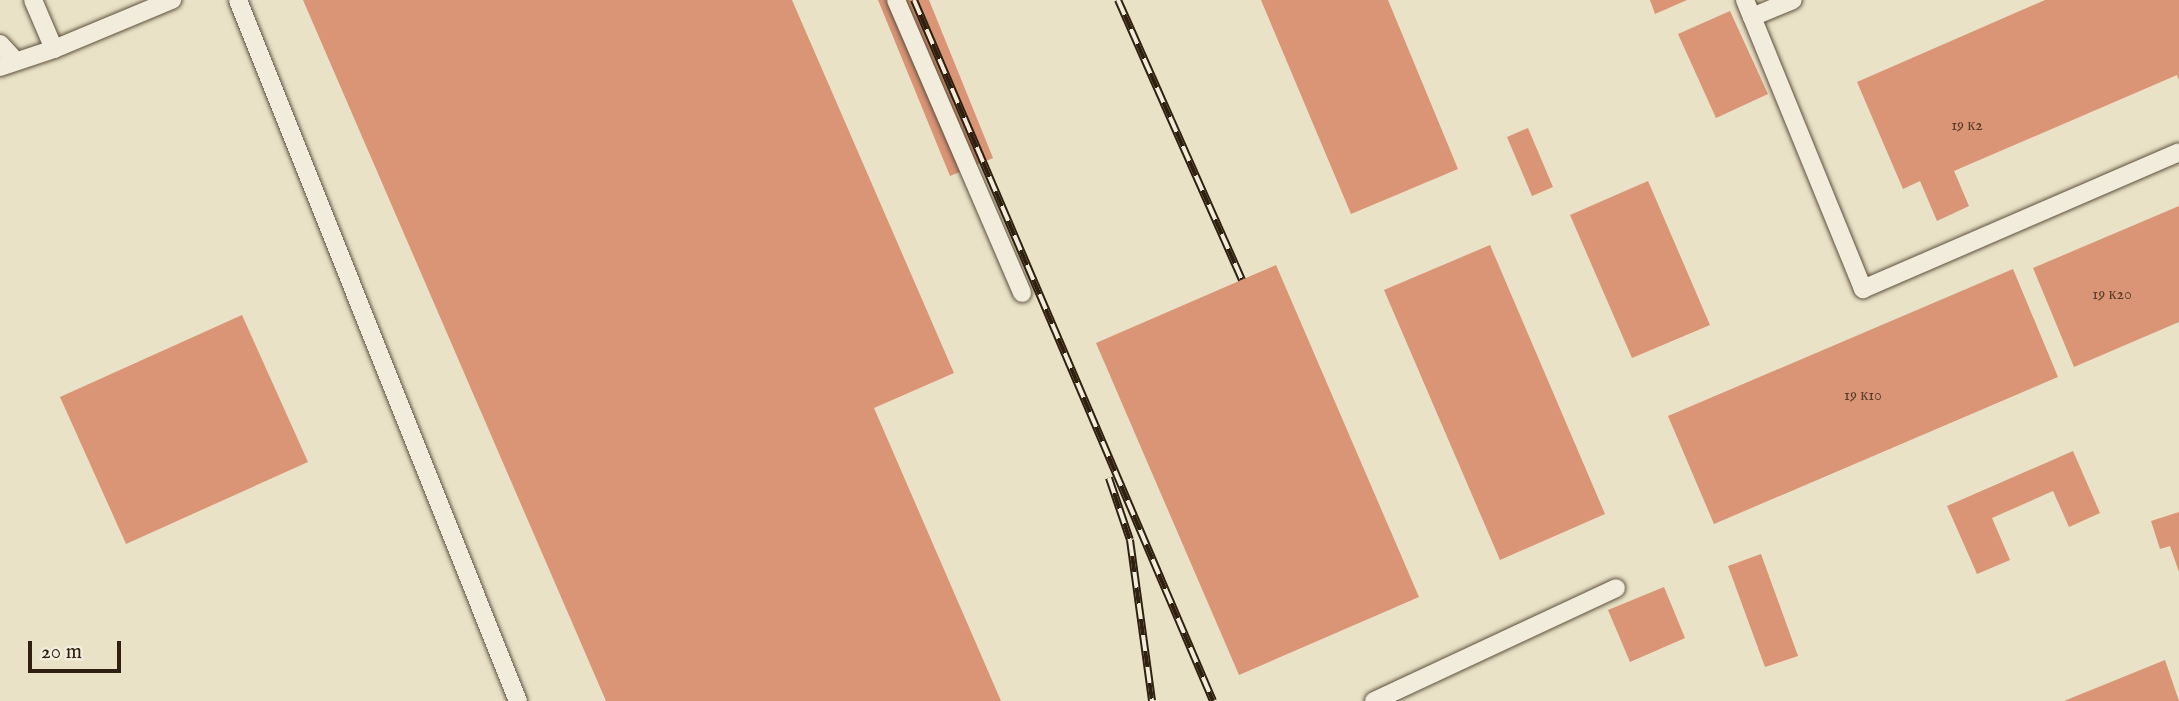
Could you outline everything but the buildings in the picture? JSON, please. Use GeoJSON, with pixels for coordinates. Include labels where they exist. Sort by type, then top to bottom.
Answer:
{"type":"FeatureCollection","features":[{"type":"Feature","properties":{"kind":"lane"},"geometry":{"type":"LineString","coordinates":[[33,0],[54,49]]}},
{"type":"Feature","properties":{"kind":"lane"},"geometry":{"type":"LineString","coordinates":[[0,44],[8,64],[54,49],[172,0]]}},
{"type":"Feature","properties":{"kind":"lane"},"geometry":{"type":"LineString","coordinates":[[237,0],[518,701]]}},
{"type":"Feature","properties":{"kind":"lane"},"geometry":{"type":"LineString","coordinates":[[895,0],[1022,293]]}},
{"type":"Feature","properties":{"kind":"lane"},"geometry":{"type":"LineString","coordinates":[[1745,0],[1863,289],[2179,152]]}},
{"type":"Feature","properties":{"kind":"lane"},"geometry":{"type":"LineString","coordinates":[[1752,17],[1793,0]]}},
{"type":"Feature","properties":{"kind":"lane"},"geometry":{"type":"LineString","coordinates":[[1374,701],[1616,588]]}},
{"type":"Feature","properties":{"kind":"railway"},"geometry":{"type":"LineString","coordinates":[[914,0],[1213,701]]}},
{"type":"Feature","properties":{"kind":"railway"},"geometry":{"type":"LineString","coordinates":[[1118,0],[1242,280]]}},
{"type":"Feature","properties":{"kind":"railway"},"geometry":{"type":"LineString","coordinates":[[1109,478],[1130,540],[1152,701]]}}]}
